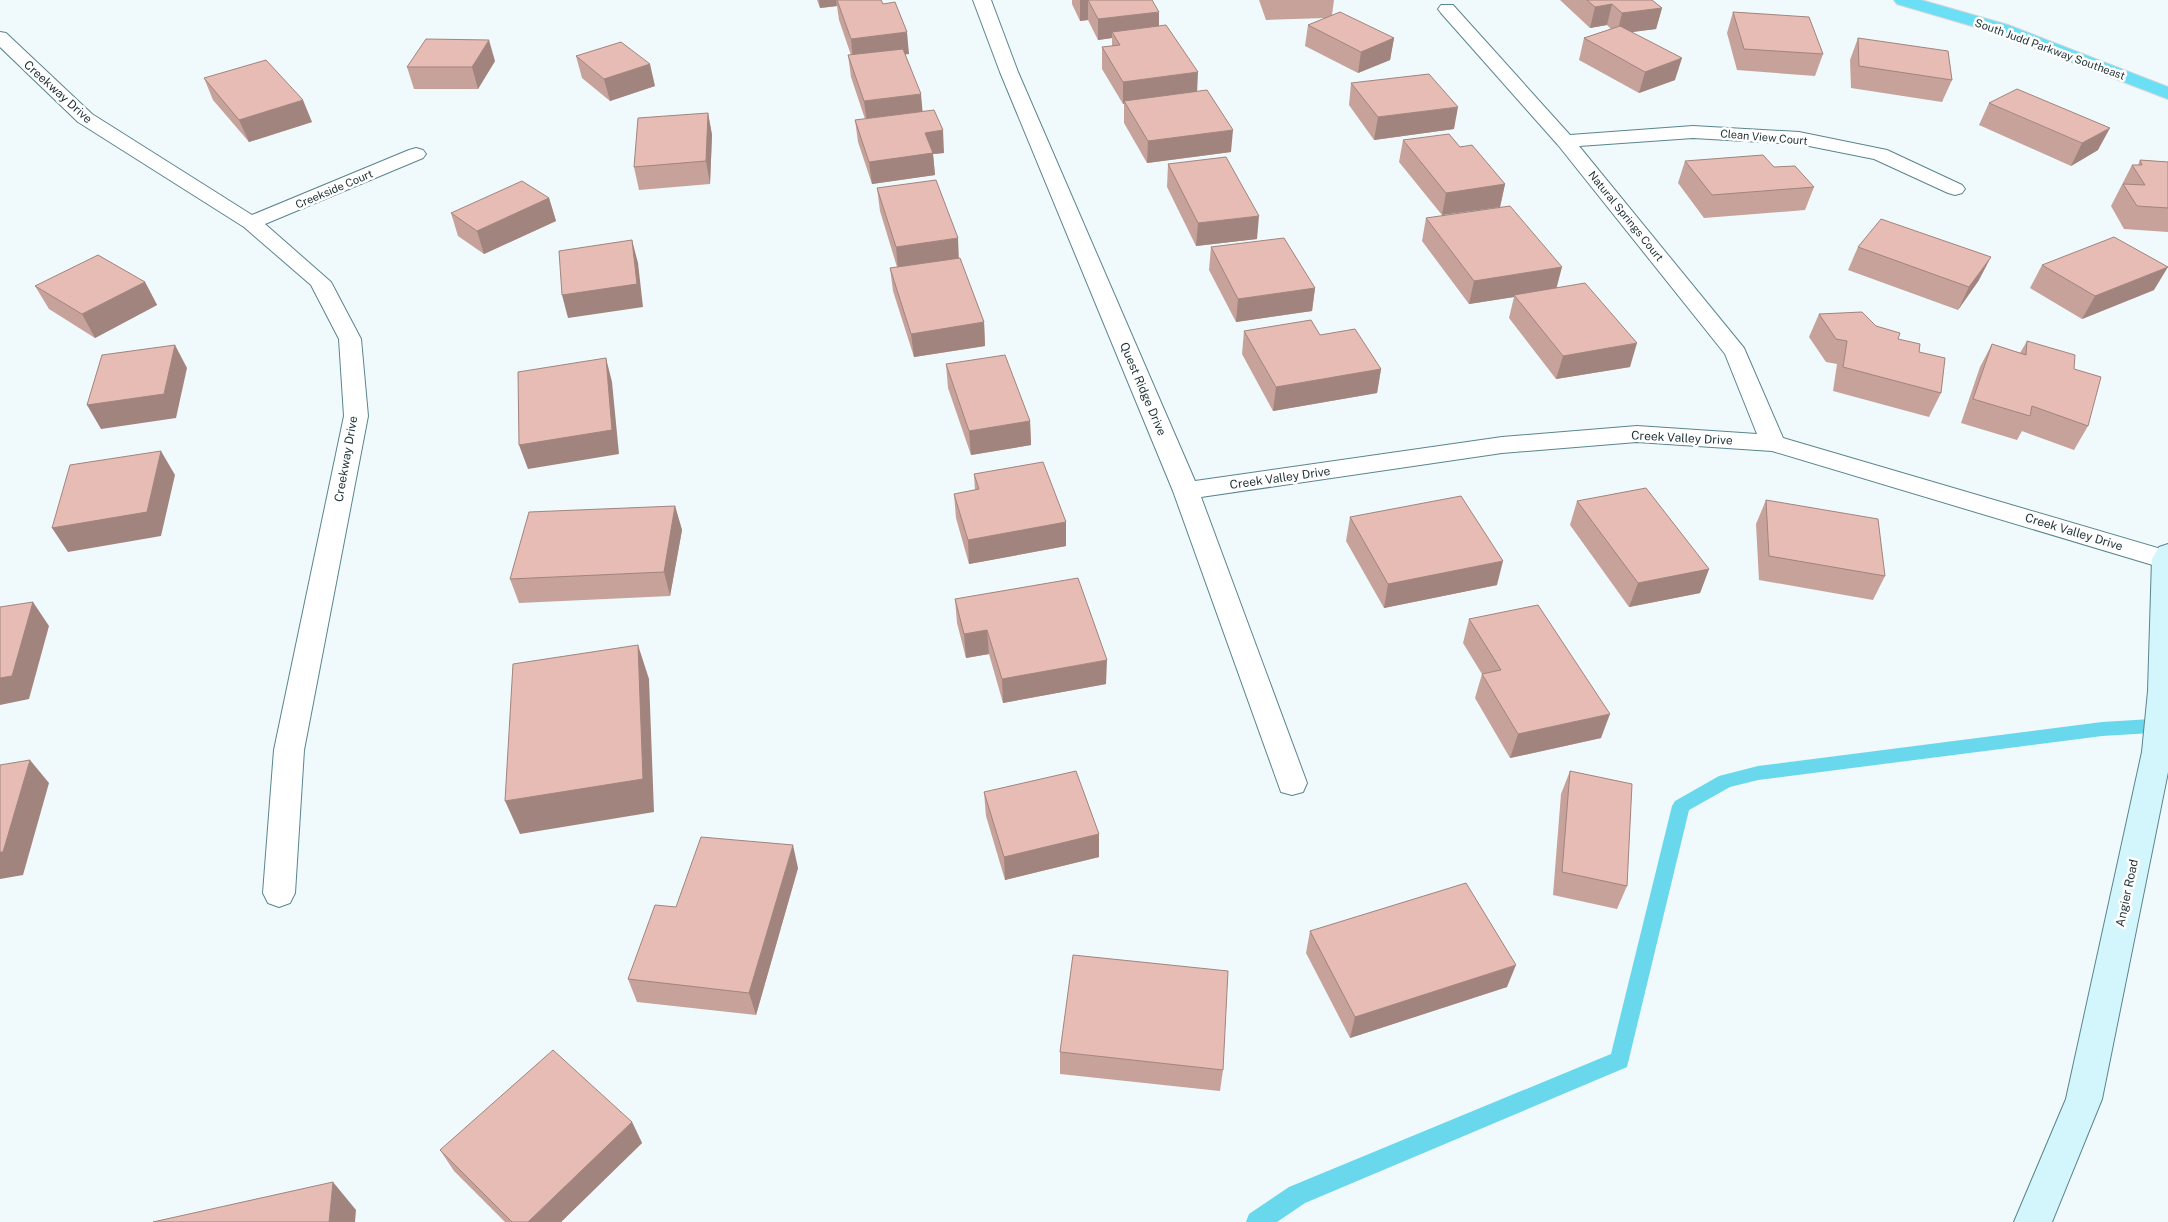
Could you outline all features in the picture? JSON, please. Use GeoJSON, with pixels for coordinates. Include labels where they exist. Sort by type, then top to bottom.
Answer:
{"type":"FeatureCollection","features":[{"type":"Feature","properties":{"kind":"highway","name":"South Judd Parkway Southeast"},"geometry":{"type":"LineString","coordinates":[[1902,0],[2002,29],[2168,94]]}},
{"type":"Feature","properties":{"kind":"street","name":"Quest Ridge Drive"},"geometry":{"type":"LineString","coordinates":[[982,0],[1013,81],[1186,491],[1292,783]]}},
{"type":"Feature","properties":{"kind":"street","name":"Natural Springs Court"},"geometry":{"type":"LineString","coordinates":[[1447,9],[1565,141],[1736,353],[1773,443]]}},
{"type":"Feature","properties":{"kind":"street","name":"Creekway Drive"},"geometry":{"type":"LineString","coordinates":[[0,37],[85,118],[251,223],[320,282],[350,339],[356,416],[289,750],[279,893]]}},
{"type":"Feature","properties":{"kind":"street","name":"Clean View Court"},"geometry":{"type":"LineString","coordinates":[[1565,141],[1693,132],[1799,138],[1880,154],[1955,189]]}},
{"type":"Feature","properties":{"kind":"street","name":"Creekside Court"},"geometry":{"type":"LineString","coordinates":[[251,223],[416,154]]}},
{"type":"Feature","properties":{"kind":"street","name":"Creek Valley Drive"},"geometry":{"type":"LineString","coordinates":[[1186,491],[1502,445],[1628,434],[1773,443],[2167,556]]}},
{"type":"Feature","properties":{"kind":"street","name":"Angier Road"},"geometry":{"type":"LineString","coordinates":[[2033,1222],[2084,1099],[2157,752],[2162,692],[2167,556]]}},
{"type":"Feature","properties":{"kind":"building"},"geometry":{"type":"Polygon","coordinates":[[[837,0],[881,0],[883,4],[895,2],[907,32],[851,39],[837,0]]]}},
{"type":"Feature","properties":{"kind":"building"},"geometry":{"type":"Polygon","coordinates":[[[1088,0],[1152,0],[1159,12],[1098,19],[1088,0]]]}},
{"type":"Feature","properties":{"kind":"building"},"geometry":{"type":"Polygon","coordinates":[[[1587,0],[1652,0],[1662,8],[1622,13],[1612,4],[1595,7],[1587,0]]]}},
{"type":"Feature","properties":{"kind":"building"},"geometry":{"type":"Polygon","coordinates":[[[1340,12],[1394,38],[1361,52],[1308,25],[1340,12]]]}},
{"type":"Feature","properties":{"kind":"building"},"geometry":{"type":"Polygon","coordinates":[[[1733,12],[1809,17],[1823,54],[1744,49],[1733,12]]]}},
{"type":"Feature","properties":{"kind":"building"},"geometry":{"type":"Polygon","coordinates":[[[1166,25],[1198,72],[1123,82],[1102,47],[1120,45],[1112,32],[1166,25]]]}},
{"type":"Feature","properties":{"kind":"building"},"geometry":{"type":"Polygon","coordinates":[[[1620,26],[1682,58],[1645,72],[1584,38],[1620,26]]]}},
{"type":"Feature","properties":{"kind":"building"},"geometry":{"type":"Polygon","coordinates":[[[1858,38],[1948,51],[1952,80],[1859,66],[1858,38]]]}},
{"type":"Feature","properties":{"kind":"building"},"geometry":{"type":"Polygon","coordinates":[[[426,39],[489,40],[472,67],[407,67],[426,39]]]}},
{"type":"Feature","properties":{"kind":"building"},"geometry":{"type":"Polygon","coordinates":[[[621,42],[650,64],[604,79],[576,56],[621,42]]]}},
{"type":"Feature","properties":{"kind":"building"},"geometry":{"type":"Polygon","coordinates":[[[903,49],[921,94],[864,101],[848,55],[903,49]]]}},
{"type":"Feature","properties":{"kind":"building"},"geometry":{"type":"Polygon","coordinates":[[[266,60],[303,100],[239,120],[204,78],[266,60]]]}},
{"type":"Feature","properties":{"kind":"building"},"geometry":{"type":"Polygon","coordinates":[[[1429,74],[1458,107],[1378,117],[1351,83],[1429,74]]]}},
{"type":"Feature","properties":{"kind":"building"},"geometry":{"type":"Polygon","coordinates":[[[2017,89],[2110,128],[2082,143],[1989,103],[2017,89]]]}},
{"type":"Feature","properties":{"kind":"building"},"geometry":{"type":"Polygon","coordinates":[[[1207,90],[1233,130],[1148,141],[1124,101],[1207,90]]]}},
{"type":"Feature","properties":{"kind":"building"},"geometry":{"type":"Polygon","coordinates":[[[934,110],[943,130],[925,133],[933,153],[869,162],[855,120],[934,110]]]}},
{"type":"Feature","properties":{"kind":"building"},"geometry":{"type":"Polygon","coordinates":[[[708,113],[706,161],[634,167],[638,118],[708,113]]]}},
{"type":"Feature","properties":{"kind":"building"},"geometry":{"type":"Polygon","coordinates":[[[1449,134],[1460,147],[1472,145],[1505,184],[1446,193],[1403,140],[1449,134]]]}},
{"type":"Feature","properties":{"kind":"building"},"geometry":{"type":"Polygon","coordinates":[[[1763,155],[1774,167],[1795,166],[1814,187],[1712,195],[1685,161],[1763,155]]]}},
{"type":"Feature","properties":{"kind":"building"},"geometry":{"type":"Polygon","coordinates":[[[1226,157],[1259,216],[1198,223],[1168,164],[1226,157]]]}},
{"type":"Feature","properties":{"kind":"building"},"geometry":{"type":"Polygon","coordinates":[[[2140,160],[2168,162],[2168,208],[2137,206],[2123,184],[2145,185],[2132,165],[2142,165],[2140,160]]]}},
{"type":"Feature","properties":{"kind":"building"},"geometry":{"type":"Polygon","coordinates":[[[936,180],[958,238],[896,247],[877,188],[936,180]]]}},
{"type":"Feature","properties":{"kind":"building"},"geometry":{"type":"Polygon","coordinates":[[[522,181],[549,198],[477,231],[451,213],[522,181]]]}},
{"type":"Feature","properties":{"kind":"building"},"geometry":{"type":"Polygon","coordinates":[[[1510,206],[1562,267],[1474,281],[1426,218],[1510,206]]]}},
{"type":"Feature","properties":{"kind":"building"},"geometry":{"type":"Polygon","coordinates":[[[1881,219],[1991,257],[1969,287],[1858,247],[1881,219]]]}},
{"type":"Feature","properties":{"kind":"building"},"geometry":{"type":"Polygon","coordinates":[[[2114,237],[2168,267],[2095,296],[2042,265],[2114,237]]]}},
{"type":"Feature","properties":{"kind":"building"},"geometry":{"type":"Polygon","coordinates":[[[1284,238],[1315,288],[1238,299],[1211,247],[1284,238]]]}},
{"type":"Feature","properties":{"kind":"building"},"geometry":{"type":"Polygon","coordinates":[[[632,240],[637,284],[562,295],[559,251],[632,240]]]}},
{"type":"Feature","properties":{"kind":"building"},"geometry":{"type":"Polygon","coordinates":[[[98,255],[145,282],[82,314],[35,286],[98,255]]]}},
{"type":"Feature","properties":{"kind":"building"},"geometry":{"type":"Polygon","coordinates":[[[960,258],[984,322],[911,334],[890,268],[960,258]]]}},
{"type":"Feature","properties":{"kind":"building"},"geometry":{"type":"Polygon","coordinates":[[[1585,283],[1637,343],[1563,356],[1514,295],[1585,283]]]}},
{"type":"Feature","properties":{"kind":"building"},"geometry":{"type":"Polygon","coordinates":[[[1862,312],[1876,326],[1900,333],[1898,339],[1920,344],[1919,352],[1945,358],[1941,393],[1843,367],[1847,341],[1836,339],[1819,314],[1862,312]]]}},
{"type":"Feature","properties":{"kind":"building"},"geometry":{"type":"Polygon","coordinates":[[[1311,320],[1320,335],[1355,329],[1381,369],[1276,387],[1244,331],[1311,320]]]}},
{"type":"Feature","properties":{"kind":"building"},"geometry":{"type":"Polygon","coordinates":[[[2027,341],[2075,355],[2074,369],[2101,377],[2088,426],[2032,406],[2030,416],[1973,399],[1992,344],[2026,355],[2027,341]]]}},
{"type":"Feature","properties":{"kind":"building"},"geometry":{"type":"Polygon","coordinates":[[[175,345],[164,394],[87,405],[102,355],[175,345]]]}},
{"type":"Feature","properties":{"kind":"building"},"geometry":{"type":"Polygon","coordinates":[[[1005,355],[1030,421],[969,431],[946,364],[1005,355]]]}},
{"type":"Feature","properties":{"kind":"building"},"geometry":{"type":"Polygon","coordinates":[[[606,358],[612,430],[519,445],[518,372],[606,358]]]}},
{"type":"Feature","properties":{"kind":"building"},"geometry":{"type":"Polygon","coordinates":[[[161,451],[147,512],[52,528],[70,465],[161,451]]]}},
{"type":"Feature","properties":{"kind":"building"},"geometry":{"type":"Polygon","coordinates":[[[1043,462],[1066,522],[968,540],[954,494],[979,489],[974,474],[1043,462]]]}},
{"type":"Feature","properties":{"kind":"building"},"geometry":{"type":"Polygon","coordinates":[[[1646,488],[1709,569],[1638,583],[1577,501],[1646,488]]]}},
{"type":"Feature","properties":{"kind":"building"},"geometry":{"type":"Polygon","coordinates":[[[1461,496],[1503,561],[1388,584],[1350,517],[1461,496]]]}},
{"type":"Feature","properties":{"kind":"building"},"geometry":{"type":"Polygon","coordinates":[[[1766,500],[1878,519],[1885,576],[1769,556],[1766,500]]]}},
{"type":"Feature","properties":{"kind":"building"},"geometry":{"type":"Polygon","coordinates":[[[675,506],[664,572],[510,579],[529,512],[675,506]]]}},
{"type":"Feature","properties":{"kind":"building"},"geometry":{"type":"Polygon","coordinates":[[[1078,578],[1107,660],[1002,679],[987,630],[964,634],[955,599],[1078,578]]]}},
{"type":"Feature","properties":{"kind":"building"},"geometry":{"type":"Polygon","coordinates":[[[33,602],[12,676],[0,678],[0,607],[33,602]]]}},
{"type":"Feature","properties":{"kind":"building"},"geometry":{"type":"Polygon","coordinates":[[[1538,605],[1610,714],[1518,734],[1482,674],[1501,670],[1469,619],[1538,605]]]}},
{"type":"Feature","properties":{"kind":"building"},"geometry":{"type":"Polygon","coordinates":[[[638,645],[643,779],[505,801],[513,664],[638,645]]]}},
{"type":"Feature","properties":{"kind":"building"},"geometry":{"type":"Polygon","coordinates":[[[30,760],[3,852],[0,852],[0,765],[30,760]]]}},
{"type":"Feature","properties":{"kind":"building"},"geometry":{"type":"Polygon","coordinates":[[[1076,771],[1099,834],[1004,857],[984,792],[1076,771]]]}},
{"type":"Feature","properties":{"kind":"building"},"geometry":{"type":"Polygon","coordinates":[[[1570,771],[1632,784],[1627,886],[1562,872],[1570,771]]]}},
{"type":"Feature","properties":{"kind":"building"},"geometry":{"type":"Polygon","coordinates":[[[701,837],[793,845],[749,993],[628,979],[655,905],[676,907],[701,837]]]}},
{"type":"Feature","properties":{"kind":"building"},"geometry":{"type":"Polygon","coordinates":[[[1466,883],[1516,965],[1355,1017],[1310,931],[1466,883]]]}},
{"type":"Feature","properties":{"kind":"building"},"geometry":{"type":"Polygon","coordinates":[[[1073,955],[1228,971],[1223,1070],[1060,1052],[1073,955]]]}},
{"type":"Feature","properties":{"kind":"building"},"geometry":{"type":"Polygon","coordinates":[[[553,1050],[632,1122],[528,1222],[512,1222],[440,1150],[553,1050]]]}},
{"type":"Feature","properties":{"kind":"building"},"geometry":{"type":"Polygon","coordinates":[[[333,1182],[329,1222],[153,1222],[333,1182]]]}},
{"type":"Feature","properties":{"kind":"waterway"},"geometry":{"type":"LineString","coordinates":[[1257,1222],[1297,1195],[1620,1060],[1681,806],[1725,781],[1758,773],[2102,729],[2168,725]]}}]}
